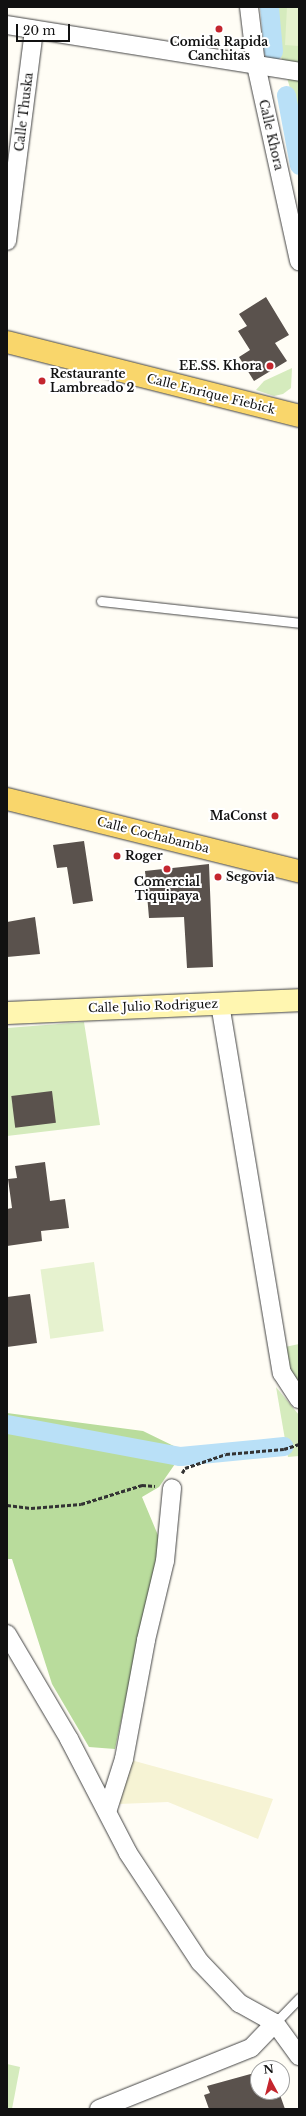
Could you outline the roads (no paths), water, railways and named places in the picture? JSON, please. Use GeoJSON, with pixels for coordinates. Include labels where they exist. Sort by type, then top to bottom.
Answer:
{"type":"FeatureCollection","features":[{"type":"Feature","properties":{"kind":"main road","name":"Calle Enrique Fiebick"},"geometry":{"type":"LineString","coordinates":[[7,342],[299,416]]}},
{"type":"Feature","properties":{"kind":"main road","name":"Calle Cochabamba"},"geometry":{"type":"LineString","coordinates":[[7,799],[299,871]]}},
{"type":"Feature","properties":{"kind":"main road","name":"Calle Julio Rodriguez"},"geometry":{"type":"LineString","coordinates":[[7,1013],[299,1000]]}},
{"type":"Feature","properties":{"kind":"street","name":"Calle Khora"},"geometry":{"type":"LineString","coordinates":[[249,7],[256,65],[299,261]]}},
{"type":"Feature","properties":{"kind":"street"},"geometry":{"type":"LineString","coordinates":[[7,25],[299,72]]}},
{"type":"Feature","properties":{"kind":"street","name":"Calle Thuska"},"geometry":{"type":"LineString","coordinates":[[7,241],[34,30]]}},
{"type":"Feature","properties":{"kind":"street"},"geometry":{"type":"LineString","coordinates":[[220,1004],[282,1373],[299,1399]]}},
{"type":"Feature","properties":{"kind":"street"},"geometry":{"type":"LineString","coordinates":[[108,1809],[124,1759],[146,1640],[165,1561],[172,1488]]}},
{"type":"Feature","properties":{"kind":"street"},"geometry":{"type":"LineString","coordinates":[[7,1634],[108,1809],[128,1853],[200,1962],[239,2003],[275,2023],[299,2056]]}},
{"type":"Feature","properties":{"kind":"street"},"geometry":{"type":"LineString","coordinates":[[99,2109],[251,2048],[275,2023]]}},
{"type":"Feature","properties":{"kind":"lane"},"geometry":{"type":"LineString","coordinates":[[101,601],[299,623]]}},
{"type":"Feature","properties":{"kind":"lane"},"geometry":{"type":"LineString","coordinates":[[275,2023],[299,1998]]}},
{"type":"Feature","properties":{"kind":"waterway"},"geometry":{"type":"LineString","coordinates":[[269,7],[273,51]]}},
{"type":"Feature","properties":{"kind":"waterway"},"geometry":{"type":"LineString","coordinates":[[286,95],[299,165]]}},
{"type":"Feature","properties":{"kind":"waterway"},"geometry":{"type":"LineString","coordinates":[[7,1424],[180,1456],[284,1446]]}},
{"type":"Feature","properties":{"kind":"place","name":"Comida Rapida Canchitas"},"geometry":{"type":"Point","coordinates":[219,29]}},
{"type":"Feature","properties":{"kind":"place","name":"EE.SS. Khora"},"geometry":{"type":"Point","coordinates":[270,366]}},
{"type":"Feature","properties":{"kind":"place","name":"Restaurante Lambreado 2"},"geometry":{"type":"Point","coordinates":[42,381]}},
{"type":"Feature","properties":{"kind":"place","name":"MaConst"},"geometry":{"type":"Point","coordinates":[275,816]}},
{"type":"Feature","properties":{"kind":"place","name":"Roger"},"geometry":{"type":"Point","coordinates":[117,856]}},
{"type":"Feature","properties":{"kind":"place","name":"Comercial Tiquipaya"},"geometry":{"type":"Point","coordinates":[167,869]}},
{"type":"Feature","properties":{"kind":"place","name":"Segovia"},"geometry":{"type":"Point","coordinates":[218,877]}}]}
